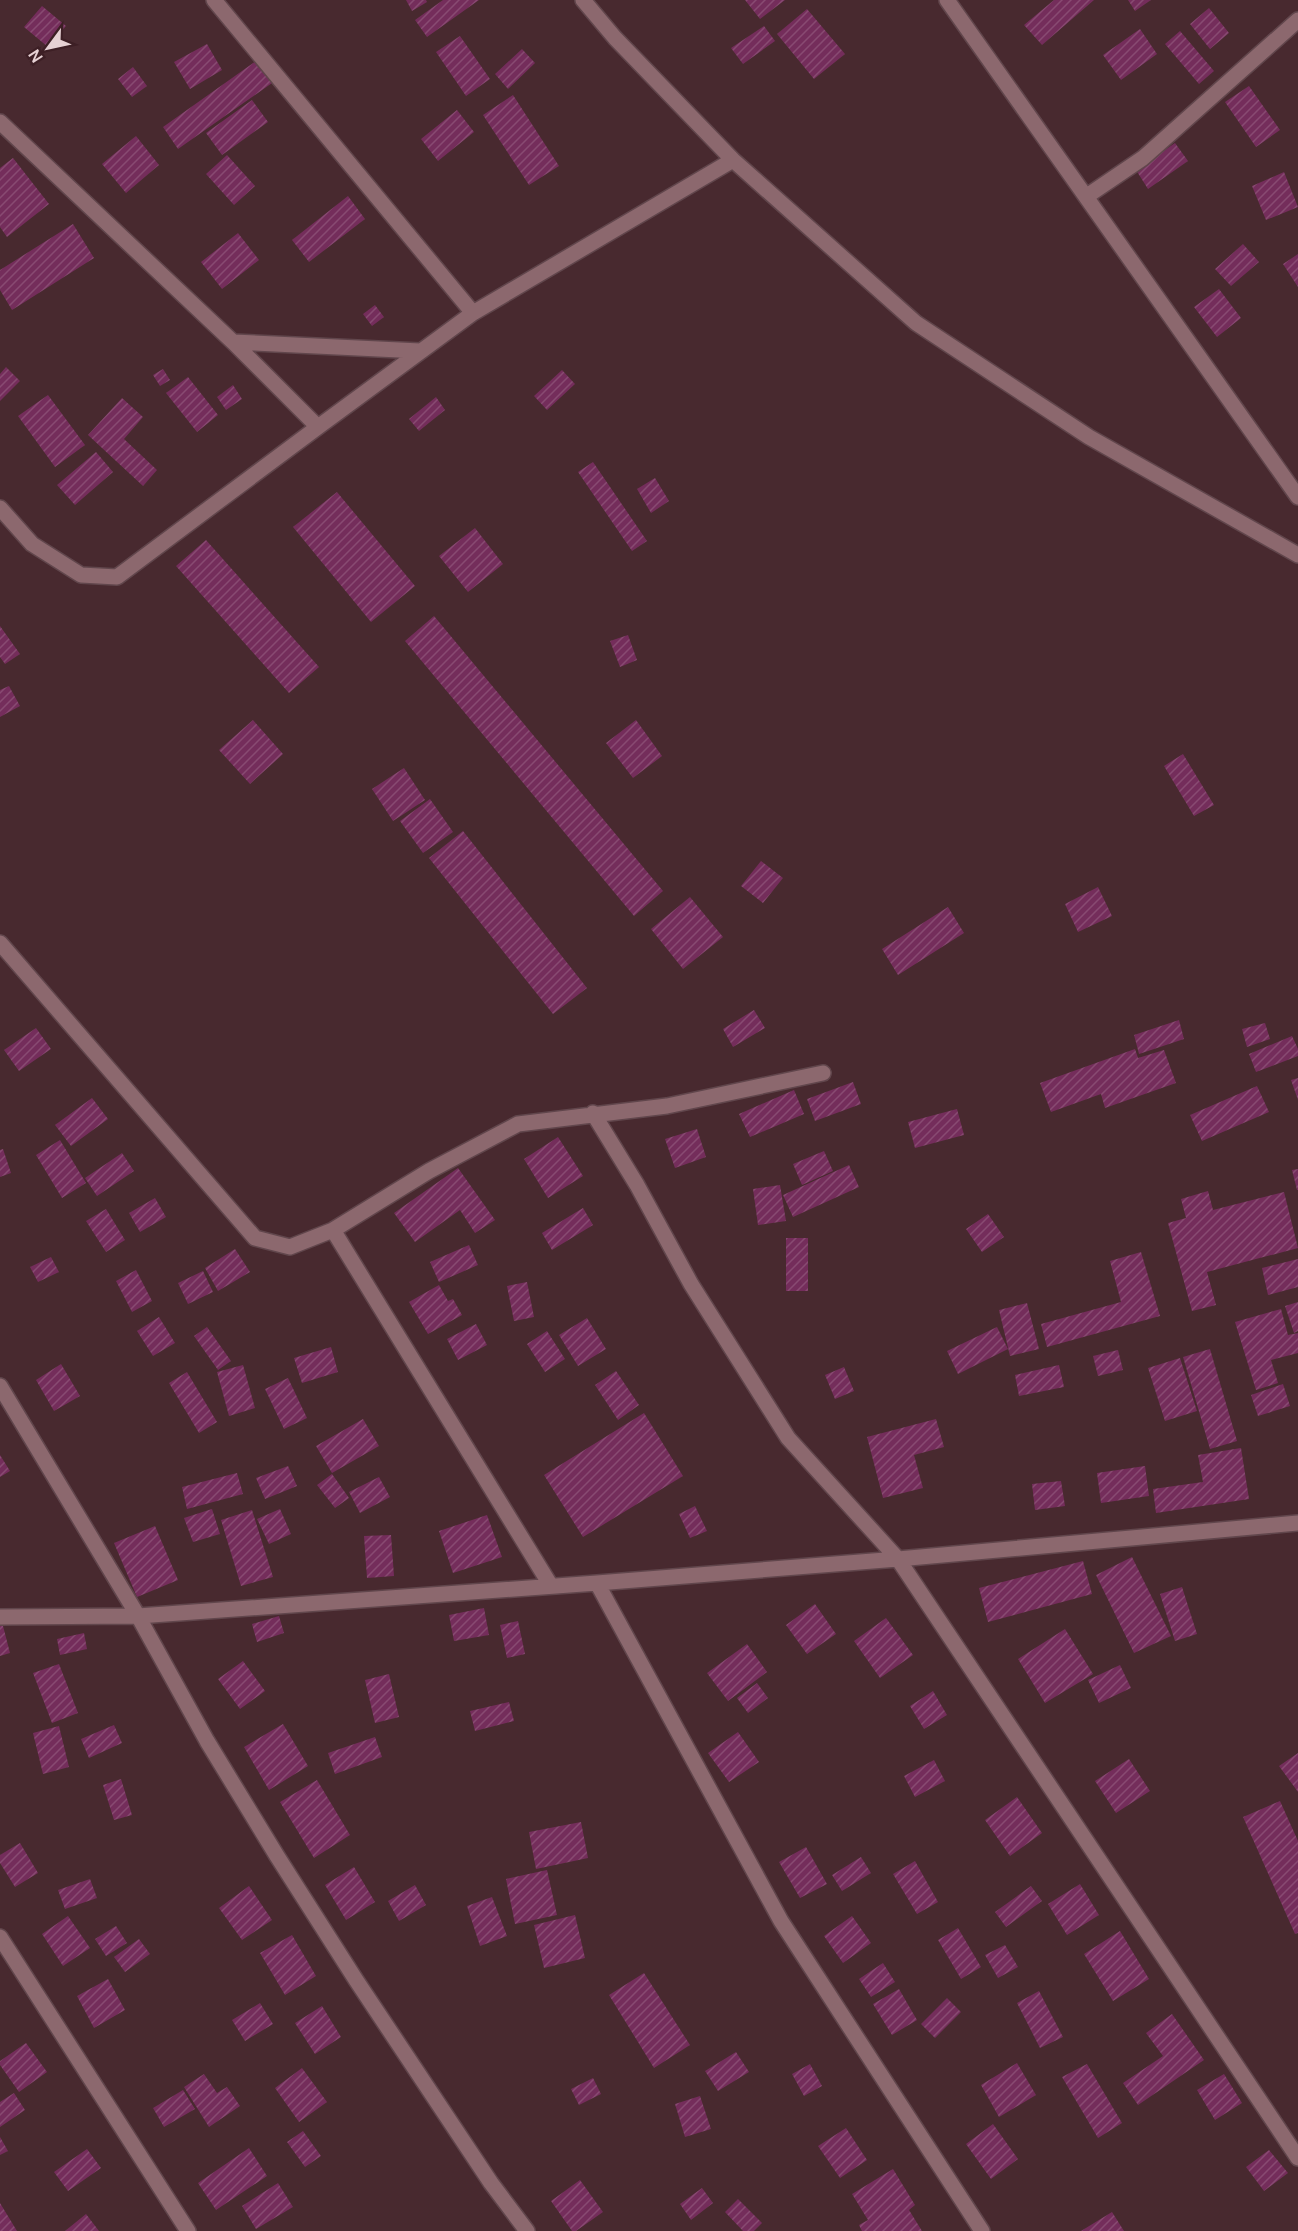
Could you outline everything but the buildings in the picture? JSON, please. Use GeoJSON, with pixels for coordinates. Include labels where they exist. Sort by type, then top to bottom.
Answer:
{"type":"FeatureCollection","features":[{"type":"Feature","properties":{"kind":"street"},"geometry":{"type":"LineString","coordinates":[[214,0],[473,313]]}},
{"type":"Feature","properties":{"kind":"street"},"geometry":{"type":"LineString","coordinates":[[583,0],[615,38],[733,160],[916,323],[1089,437],[1298,555]]}},
{"type":"Feature","properties":{"kind":"street"},"geometry":{"type":"LineString","coordinates":[[947,0],[1298,497]]}},
{"type":"Feature","properties":{"kind":"street"},"geometry":{"type":"LineString","coordinates":[[1087,196],[1143,158],[1298,20]]}},
{"type":"Feature","properties":{"kind":"street"},"geometry":{"type":"LineString","coordinates":[[0,122],[233,342],[318,427]]}},
{"type":"Feature","properties":{"kind":"street"},"geometry":{"type":"LineString","coordinates":[[0,508],[32,544],[81,575],[117,577],[473,313],[733,160]]}},
{"type":"Feature","properties":{"kind":"street"},"geometry":{"type":"LineString","coordinates":[[233,342],[420,351]]}},
{"type":"Feature","properties":{"kind":"street"},"geometry":{"type":"LineString","coordinates":[[0,943],[255,1238],[290,1247],[333,1230],[429,1171],[518,1124],[593,1113],[667,1106],[823,1073]]}},
{"type":"Feature","properties":{"kind":"street"},"geometry":{"type":"LineString","coordinates":[[593,1113],[637,1185],[691,1284],[788,1438],[898,1558],[1298,2158]]}},
{"type":"Feature","properties":{"kind":"street"},"geometry":{"type":"LineString","coordinates":[[333,1230],[551,1586]]}},
{"type":"Feature","properties":{"kind":"street"},"geometry":{"type":"LineString","coordinates":[[0,1386],[138,1616],[207,1740],[350,1970],[491,2183],[527,2231]]}},
{"type":"Feature","properties":{"kind":"street"},"geometry":{"type":"LineString","coordinates":[[0,1617],[138,1616],[597,1583],[1298,1523]]}},
{"type":"Feature","properties":{"kind":"street"},"geometry":{"type":"LineString","coordinates":[[597,1583],[781,1921],[982,2231]]}},
{"type":"Feature","properties":{"kind":"street"},"geometry":{"type":"LineString","coordinates":[[0,1937],[188,2231]]}}]}
